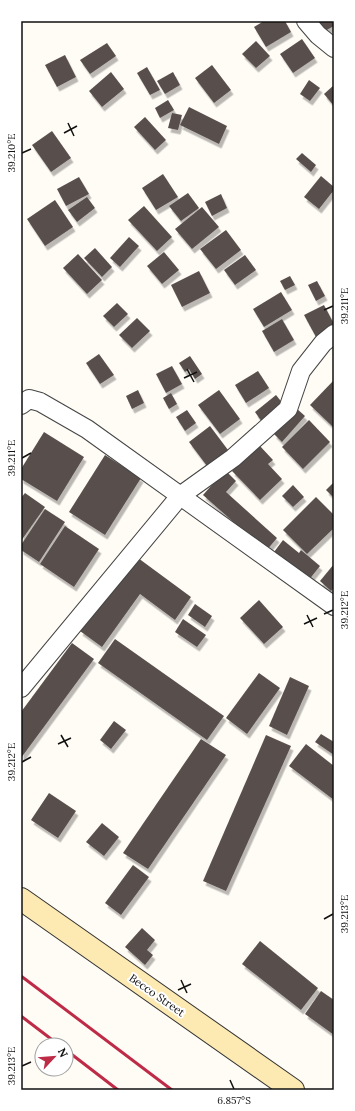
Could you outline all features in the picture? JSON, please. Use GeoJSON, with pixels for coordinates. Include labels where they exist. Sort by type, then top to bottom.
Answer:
{"type":"FeatureCollection","features":[{"type":"Feature","properties":{"kind":"street"},"geometry":{"type":"LineString","coordinates":[[306,21],[318,35],[334,48]]}},
{"type":"Feature","properties":{"kind":"street"},"geometry":{"type":"LineString","coordinates":[[21,688],[180,496],[233,458],[288,409],[301,371],[323,343],[334,334]]}},
{"type":"Feature","properties":{"kind":"street"},"geometry":{"type":"LineString","coordinates":[[21,405],[29,399],[40,402],[87,429],[334,606]]}},
{"type":"Feature","properties":{"kind":"street","name":"Becco Street"},"geometry":{"type":"LineString","coordinates":[[21,900],[293,1090]]}},
{"type":"Feature","properties":{"kind":"building"},"geometry":{"type":"Polygon","coordinates":[[[264,21],[285,21],[291,32],[266,47],[254,27],[264,21]]]}},
{"type":"Feature","properties":{"kind":"building"},"geometry":{"type":"Polygon","coordinates":[[[316,21],[334,21],[334,26],[323,32],[316,21]]]}},
{"type":"Feature","properties":{"kind":"building"},"geometry":{"type":"Polygon","coordinates":[[[302,39],[315,58],[293,73],[280,54],[302,39]]]}},
{"type":"Feature","properties":{"kind":"building"},"geometry":{"type":"Polygon","coordinates":[[[256,41],[270,56],[256,68],[242,54],[256,41]]]}},
{"type":"Feature","properties":{"kind":"building"},"geometry":{"type":"Polygon","coordinates":[[[107,43],[116,56],[90,74],[80,60],[107,43]]]}},
{"type":"Feature","properties":{"kind":"building"},"geometry":{"type":"Polygon","coordinates":[[[65,55],[76,77],[57,87],[45,65],[65,55]]]}},
{"type":"Feature","properties":{"kind":"building"},"geometry":{"type":"Polygon","coordinates":[[[212,65],[231,90],[214,103],[195,78],[212,65]]]}},
{"type":"Feature","properties":{"kind":"building"},"geometry":{"type":"Polygon","coordinates":[[[147,67],[160,90],[150,95],[137,73],[147,67]]]}},
{"type":"Feature","properties":{"kind":"building"},"geometry":{"type":"Polygon","coordinates":[[[111,72],[124,89],[102,107],[89,91],[111,72]]]}},
{"type":"Feature","properties":{"kind":"building"},"geometry":{"type":"Polygon","coordinates":[[[173,72],[180,85],[165,94],[157,81],[173,72]]]}},
{"type":"Feature","properties":{"kind":"building"},"geometry":{"type":"Polygon","coordinates":[[[309,80],[320,88],[310,101],[300,94],[309,80]]]}},
{"type":"Feature","properties":{"kind":"building"},"geometry":{"type":"Polygon","coordinates":[[[334,85],[334,106],[324,94],[334,85]]]}},
{"type":"Feature","properties":{"kind":"building"},"geometry":{"type":"Polygon","coordinates":[[[168,100],[174,110],[160,118],[155,108],[168,100]]]}},
{"type":"Feature","properties":{"kind":"building"},"geometry":{"type":"Polygon","coordinates":[[[189,107],[227,126],[219,144],[180,125],[189,107]]]}},
{"type":"Feature","properties":{"kind":"building"},"geometry":{"type":"Polygon","coordinates":[[[172,113],[182,115],[178,130],[168,128],[172,113]]]}},
{"type":"Feature","properties":{"kind":"building"},"geometry":{"type":"Polygon","coordinates":[[[145,117],[166,140],[155,150],[134,127],[145,117]]]}},
{"type":"Feature","properties":{"kind":"building"},"geometry":{"type":"Polygon","coordinates":[[[52,131],[71,158],[51,172],[32,145],[52,131]]]}},
{"type":"Feature","properties":{"kind":"building"},"geometry":{"type":"Polygon","coordinates":[[[302,153],[316,165],[311,172],[296,159],[302,153]]]}},
{"type":"Feature","properties":{"kind":"building"},"geometry":{"type":"Polygon","coordinates":[[[163,174],[178,197],[156,210],[142,188],[163,174]]]}},
{"type":"Feature","properties":{"kind":"building"},"geometry":{"type":"Polygon","coordinates":[[[321,176],[334,187],[334,190],[319,209],[304,197],[321,176]]]}},
{"type":"Feature","properties":{"kind":"building"},"geometry":{"type":"Polygon","coordinates":[[[79,177],[89,194],[66,206],[57,189],[79,177]]]}},
{"type":"Feature","properties":{"kind":"building"},"geometry":{"type":"Polygon","coordinates":[[[188,193],[199,208],[181,221],[169,206],[188,193]]]}},
{"type":"Feature","properties":{"kind":"building"},"geometry":{"type":"Polygon","coordinates":[[[221,194],[227,208],[212,216],[205,202],[221,194]]]}},
{"type":"Feature","properties":{"kind":"building"},"geometry":{"type":"Polygon","coordinates":[[[87,197],[95,208],[77,222],[68,210],[87,197]]]}},
{"type":"Feature","properties":{"kind":"building"},"geometry":{"type":"Polygon","coordinates":[[[55,200],[73,227],[45,246],[27,219],[55,200]]]}},
{"type":"Feature","properties":{"kind":"building"},"geometry":{"type":"Polygon","coordinates":[[[144,206],[172,237],[157,251],[128,220],[144,206]]]}},
{"type":"Feature","properties":{"kind":"building"},"geometry":{"type":"Polygon","coordinates":[[[202,207],[219,227],[192,249],[175,229],[202,207]]]}},
{"type":"Feature","properties":{"kind":"building"},"geometry":{"type":"Polygon","coordinates":[[[226,230],[241,250],[216,269],[200,249],[226,230]]]}},
{"type":"Feature","properties":{"kind":"building"},"geometry":{"type":"Polygon","coordinates":[[[129,237],[139,246],[120,267],[110,258],[129,237]]]}},
{"type":"Feature","properties":{"kind":"building"},"geometry":{"type":"Polygon","coordinates":[[[95,248],[112,267],[102,277],[84,258],[95,248]]]}},
{"type":"Feature","properties":{"kind":"building"},"geometry":{"type":"Polygon","coordinates":[[[164,252],[179,270],[162,284],[147,266],[164,252]]]}},
{"type":"Feature","properties":{"kind":"building"},"geometry":{"type":"Polygon","coordinates":[[[78,254],[102,280],[87,294],[63,268],[78,254]]]}},
{"type":"Feature","properties":{"kind":"building"},"geometry":{"type":"Polygon","coordinates":[[[245,255],[256,270],[235,285],[224,270],[245,255]]]}},
{"type":"Feature","properties":{"kind":"building"},"geometry":{"type":"Polygon","coordinates":[[[199,271],[210,293],[182,307],[171,285],[199,271]]]}},
{"type":"Feature","properties":{"kind":"building"},"geometry":{"type":"Polygon","coordinates":[[[290,276],[295,285],[285,290],[280,281],[290,276]]]}},
{"type":"Feature","properties":{"kind":"building"},"geometry":{"type":"Polygon","coordinates":[[[317,281],[325,296],[316,301],[308,285],[317,281]]]}},
{"type":"Feature","properties":{"kind":"building"},"geometry":{"type":"Polygon","coordinates":[[[281,292],[292,310],[264,327],[253,309],[281,292]]]}},
{"type":"Feature","properties":{"kind":"building"},"geometry":{"type":"Polygon","coordinates":[[[117,303],[128,314],[114,327],[103,316],[117,303]]]}},
{"type":"Feature","properties":{"kind":"building"},"geometry":{"type":"Polygon","coordinates":[[[324,305],[334,324],[334,328],[316,337],[304,315],[324,305]]]}},
{"type":"Feature","properties":{"kind":"building"},"geometry":{"type":"Polygon","coordinates":[[[137,318],[150,331],[132,348],[119,335],[137,318]]]}},
{"type":"Feature","properties":{"kind":"building"},"geometry":{"type":"Polygon","coordinates":[[[282,319],[294,340],[274,352],[262,331],[282,319]]]}},
{"type":"Feature","properties":{"kind":"building"},"geometry":{"type":"Polygon","coordinates":[[[99,354],[114,375],[100,384],[86,363],[99,354]]]}},
{"type":"Feature","properties":{"kind":"building"},"geometry":{"type":"Polygon","coordinates":[[[190,356],[202,374],[195,379],[189,369],[185,372],[179,363],[190,356]]]}},
{"type":"Feature","properties":{"kind":"building"},"geometry":{"type":"Polygon","coordinates":[[[172,366],[182,384],[166,393],[156,374],[172,366]]]}},
{"type":"Feature","properties":{"kind":"building"},"geometry":{"type":"Polygon","coordinates":[[[258,371],[269,388],[246,403],[235,385],[258,371]]]}},
{"type":"Feature","properties":{"kind":"building"},"geometry":{"type":"Polygon","coordinates":[[[334,380],[334,426],[333,427],[310,405],[334,380]]]}},
{"type":"Feature","properties":{"kind":"building"},"geometry":{"type":"Polygon","coordinates":[[[138,390],[144,403],[132,409],[126,396],[138,390]]]}},
{"type":"Feature","properties":{"kind":"building"},"geometry":{"type":"Polygon","coordinates":[[[219,390],[240,419],[220,434],[198,405],[219,390]]]}},
{"type":"Feature","properties":{"kind":"building"},"geometry":{"type":"Polygon","coordinates":[[[171,393],[177,404],[169,409],[163,398],[171,393]]]}},
{"type":"Feature","properties":{"kind":"building"},"geometry":{"type":"Polygon","coordinates":[[[276,395],[284,405],[262,422],[255,412],[276,395]]]}},
{"type":"Feature","properties":{"kind":"building"},"geometry":{"type":"Polygon","coordinates":[[[296,408],[305,416],[282,442],[274,434],[296,408]]]}},
{"type":"Feature","properties":{"kind":"building"},"geometry":{"type":"Polygon","coordinates":[[[187,410],[196,423],[185,431],[176,417],[187,410]]]}},
{"type":"Feature","properties":{"kind":"building"},"geometry":{"type":"Polygon","coordinates":[[[309,420],[330,442],[303,469],[282,447],[309,420]]]}},
{"type":"Feature","properties":{"kind":"building"},"geometry":{"type":"Polygon","coordinates":[[[210,426],[231,454],[210,470],[189,442],[210,426]]]}},
{"type":"Feature","properties":{"kind":"building"},"geometry":{"type":"Polygon","coordinates":[[[44,432],[84,457],[57,501],[21,479],[21,469],[44,432]]]}},
{"type":"Feature","properties":{"kind":"building"},"geometry":{"type":"Polygon","coordinates":[[[259,445],[273,460],[268,464],[282,479],[260,500],[232,471],[259,445]]]}},
{"type":"Feature","properties":{"kind":"building"},"geometry":{"type":"Polygon","coordinates":[[[105,455],[141,478],[105,535],[69,512],[105,455]]]}},
{"type":"Feature","properties":{"kind":"building"},"geometry":{"type":"Polygon","coordinates":[[[225,470],[236,481],[226,492],[277,538],[266,551],[203,495],[225,470]]]}},
{"type":"Feature","properties":{"kind":"building"},"geometry":{"type":"Polygon","coordinates":[[[334,482],[334,498],[326,490],[334,482]]]}},
{"type":"Feature","properties":{"kind":"building"},"geometry":{"type":"Polygon","coordinates":[[[293,485],[304,497],[293,507],[282,496],[293,485]]]}},
{"type":"Feature","properties":{"kind":"building"},"geometry":{"type":"Polygon","coordinates":[[[25,493],[45,507],[21,541],[21,498],[25,493]]]}},
{"type":"Feature","properties":{"kind":"building"},"geometry":{"type":"Polygon","coordinates":[[[316,497],[334,515],[334,528],[307,554],[283,530],[316,497]]]}},
{"type":"Feature","properties":{"kind":"building"},"geometry":{"type":"Polygon","coordinates":[[[45,509],[65,522],[39,562],[21,550],[21,545],[45,509]]]}},
{"type":"Feature","properties":{"kind":"building"},"geometry":{"type":"Polygon","coordinates":[[[65,526],[99,549],[74,587],[40,564],[65,526]]]}},
{"type":"Feature","properties":{"kind":"building"},"geometry":{"type":"Polygon","coordinates":[[[283,540],[299,553],[301,550],[320,566],[308,581],[274,552],[283,540]]]}},
{"type":"Feature","properties":{"kind":"building"},"geometry":{"type":"Polygon","coordinates":[[[134,555],[191,597],[175,620],[140,594],[102,647],[80,631],[134,555]]]}},
{"type":"Feature","properties":{"kind":"building"},"geometry":{"type":"Polygon","coordinates":[[[334,564],[334,588],[331,591],[320,581],[334,564]]]}},
{"type":"Feature","properties":{"kind":"building"},"geometry":{"type":"Polygon","coordinates":[[[259,600],[283,627],[264,644],[240,618],[259,600]]]}},
{"type":"Feature","properties":{"kind":"building"},"geometry":{"type":"Polygon","coordinates":[[[195,604],[212,616],[205,627],[188,615],[195,604]]]}},
{"type":"Feature","properties":{"kind":"building"},"geometry":{"type":"Polygon","coordinates":[[[183,619],[206,635],[197,647],[175,632],[183,619]]]}},
{"type":"Feature","properties":{"kind":"building"},"geometry":{"type":"Polygon","coordinates":[[[115,639],[224,716],[207,740],[98,663],[115,639]]]}},
{"type":"Feature","properties":{"kind":"building"},"geometry":{"type":"Polygon","coordinates":[[[72,643],[94,659],[21,758],[21,712],[72,643]]]}},
{"type":"Feature","properties":{"kind":"building"},"geometry":{"type":"Polygon","coordinates":[[[259,673],[280,688],[247,734],[226,718],[259,673]]]}},
{"type":"Feature","properties":{"kind":"building"},"geometry":{"type":"Polygon","coordinates":[[[290,677],[309,686],[287,735],[269,726],[290,677]]]}},
{"type":"Feature","properties":{"kind":"building"},"geometry":{"type":"Polygon","coordinates":[[[114,721],[126,730],[111,749],[100,740],[114,721]]]}},
{"type":"Feature","properties":{"kind":"building"},"geometry":{"type":"Polygon","coordinates":[[[321,734],[334,742],[334,755],[315,742],[321,734]]]}},
{"type":"Feature","properties":{"kind":"building"},"geometry":{"type":"Polygon","coordinates":[[[266,735],[291,746],[226,891],[203,881],[266,735]]]}},
{"type":"Feature","properties":{"kind":"building"},"geometry":{"type":"Polygon","coordinates":[[[201,739],[226,755],[148,869],[123,853],[201,739]]]}},
{"type":"Feature","properties":{"kind":"building"},"geometry":{"type":"Polygon","coordinates":[[[306,744],[334,766],[334,800],[289,766],[306,744]]]}},
{"type":"Feature","properties":{"kind":"building"},"geometry":{"type":"Polygon","coordinates":[[[49,793],[76,811],[58,838],[31,820],[49,793]]]}},
{"type":"Feature","properties":{"kind":"building"},"geometry":{"type":"Polygon","coordinates":[[[102,823],[119,837],[104,856],[86,842],[102,823]]]}},
{"type":"Feature","properties":{"kind":"building"},"geometry":{"type":"Polygon","coordinates":[[[133,865],[149,877],[121,915],[105,903],[133,865]]]}},
{"type":"Feature","properties":{"kind":"building"},"geometry":{"type":"Polygon","coordinates":[[[142,928],[155,940],[147,950],[153,955],[145,965],[125,947],[142,928]]]}},
{"type":"Feature","properties":{"kind":"building"},"geometry":{"type":"Polygon","coordinates":[[[260,941],[318,988],[301,1010],[242,964],[260,941]]]}},
{"type":"Feature","properties":{"kind":"building"},"geometry":{"type":"Polygon","coordinates":[[[321,991],[334,1000],[334,1035],[305,1014],[321,991]]]}},
{"type":"Feature","properties":{"kind":"railway"},"geometry":{"type":"LineString","coordinates":[[21,976],[172,1090]]}},
{"type":"Feature","properties":{"kind":"railway"},"geometry":{"type":"LineString","coordinates":[[21,1016],[49,1037]]}},
{"type":"Feature","properties":{"kind":"railway"},"geometry":{"type":"LineString","coordinates":[[74,1056],[118,1090]]}}]}
